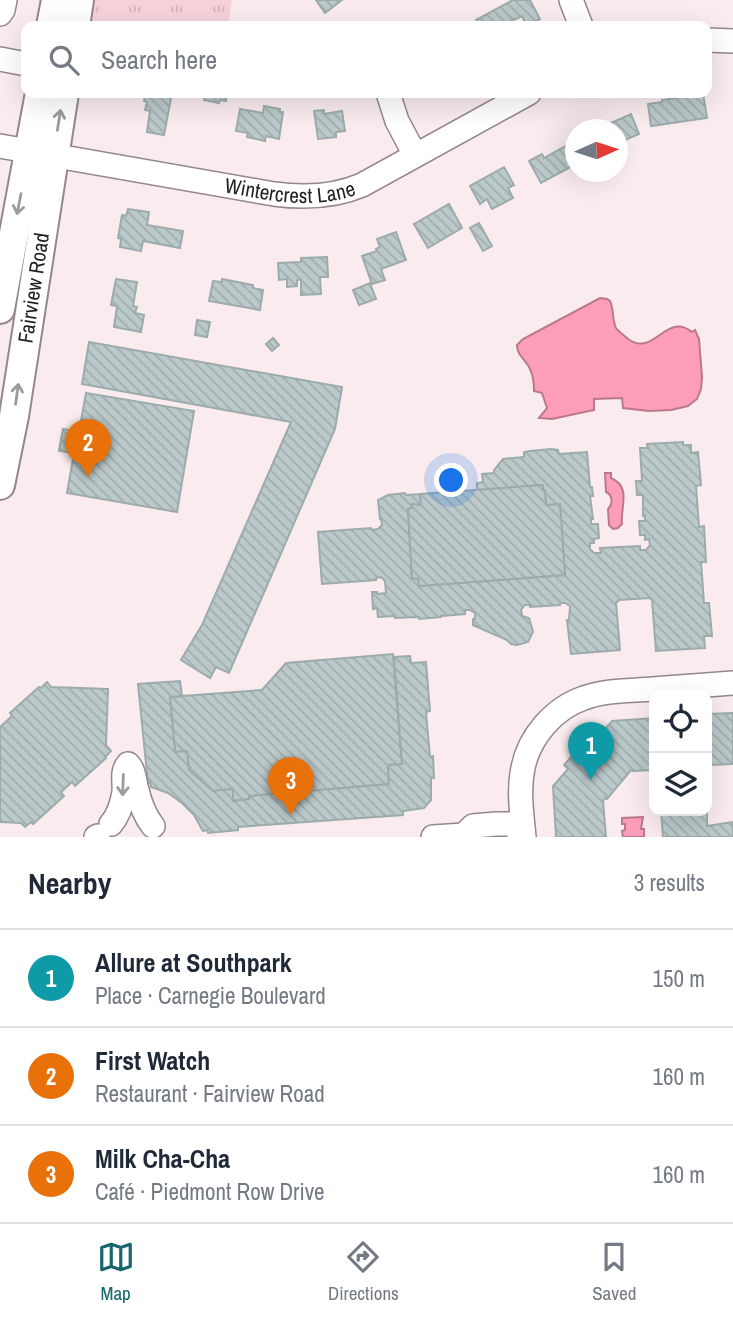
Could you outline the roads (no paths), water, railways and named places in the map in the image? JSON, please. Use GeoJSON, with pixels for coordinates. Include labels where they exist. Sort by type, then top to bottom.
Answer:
{"type":"FeatureCollection","features":[{"type":"Feature","properties":{"kind":"main road"},"geometry":{"type":"LineString","coordinates":[[52,21],[56,0]]}},
{"type":"Feature","properties":{"kind":"main road"},"geometry":{"type":"LineString","coordinates":[[76,21],[79,0]]}},
{"type":"Feature","properties":{"kind":"main road","name":"Fairview Road"},"geometry":{"type":"LineString","coordinates":[[0,485],[14,416],[41,153],[40,98]]}},
{"type":"Feature","properties":{"kind":"main road","name":"Fairview Road"},"geometry":{"type":"LineString","coordinates":[[0,309],[41,153],[62,98]]}},
{"type":"Feature","properties":{"kind":"street"},"geometry":{"type":"LineString","coordinates":[[0,13],[5,0]]}},
{"type":"Feature","properties":{"kind":"street"},"geometry":{"type":"LineString","coordinates":[[571,0],[578,21]]}},
{"type":"Feature","properties":{"kind":"street"},"geometry":{"type":"LineString","coordinates":[[712,40],[733,41]]}},
{"type":"Feature","properties":{"kind":"street"},"geometry":{"type":"LineString","coordinates":[[0,59],[21,63]]}},
{"type":"Feature","properties":{"kind":"street"},"geometry":{"type":"LineString","coordinates":[[390,98],[397,121],[415,155]]}},
{"type":"Feature","properties":{"kind":"street","name":"Wintercrest Lane"},"geometry":{"type":"LineString","coordinates":[[0,146],[274,194],[326,194],[352,189],[520,98]]}},
{"type":"Feature","properties":{"kind":"street"},"geometry":{"type":"LineString","coordinates":[[522,835],[523,765],[538,734],[561,710],[583,698],[606,693],[733,683]]}},
{"type":"Feature","properties":{"kind":"street"},"geometry":{"type":"LineString","coordinates":[[100,834],[121,806],[124,769],[128,764],[133,769],[142,806],[162,834]]}},
{"type":"Feature","properties":{"kind":"street"},"geometry":{"type":"LineString","coordinates":[[100,834],[123,820],[131,819],[141,821],[162,834]]}},
{"type":"Feature","properties":{"kind":"street"},"geometry":{"type":"LineString","coordinates":[[433,837],[465,836],[473,826],[496,824],[513,824],[522,835]]}},
{"type":"Feature","properties":{"kind":"place","name":"First Watch"},"geometry":{"type":"Point","coordinates":[88,477]}},
{"type":"Feature","properties":{"kind":"place","name":"Allure at Southpark"},"geometry":{"type":"Point","coordinates":[591,780]}},
{"type":"Feature","properties":{"kind":"place","name":"Milk Cha-Cha"},"geometry":{"type":"Point","coordinates":[291,815]}}]}
